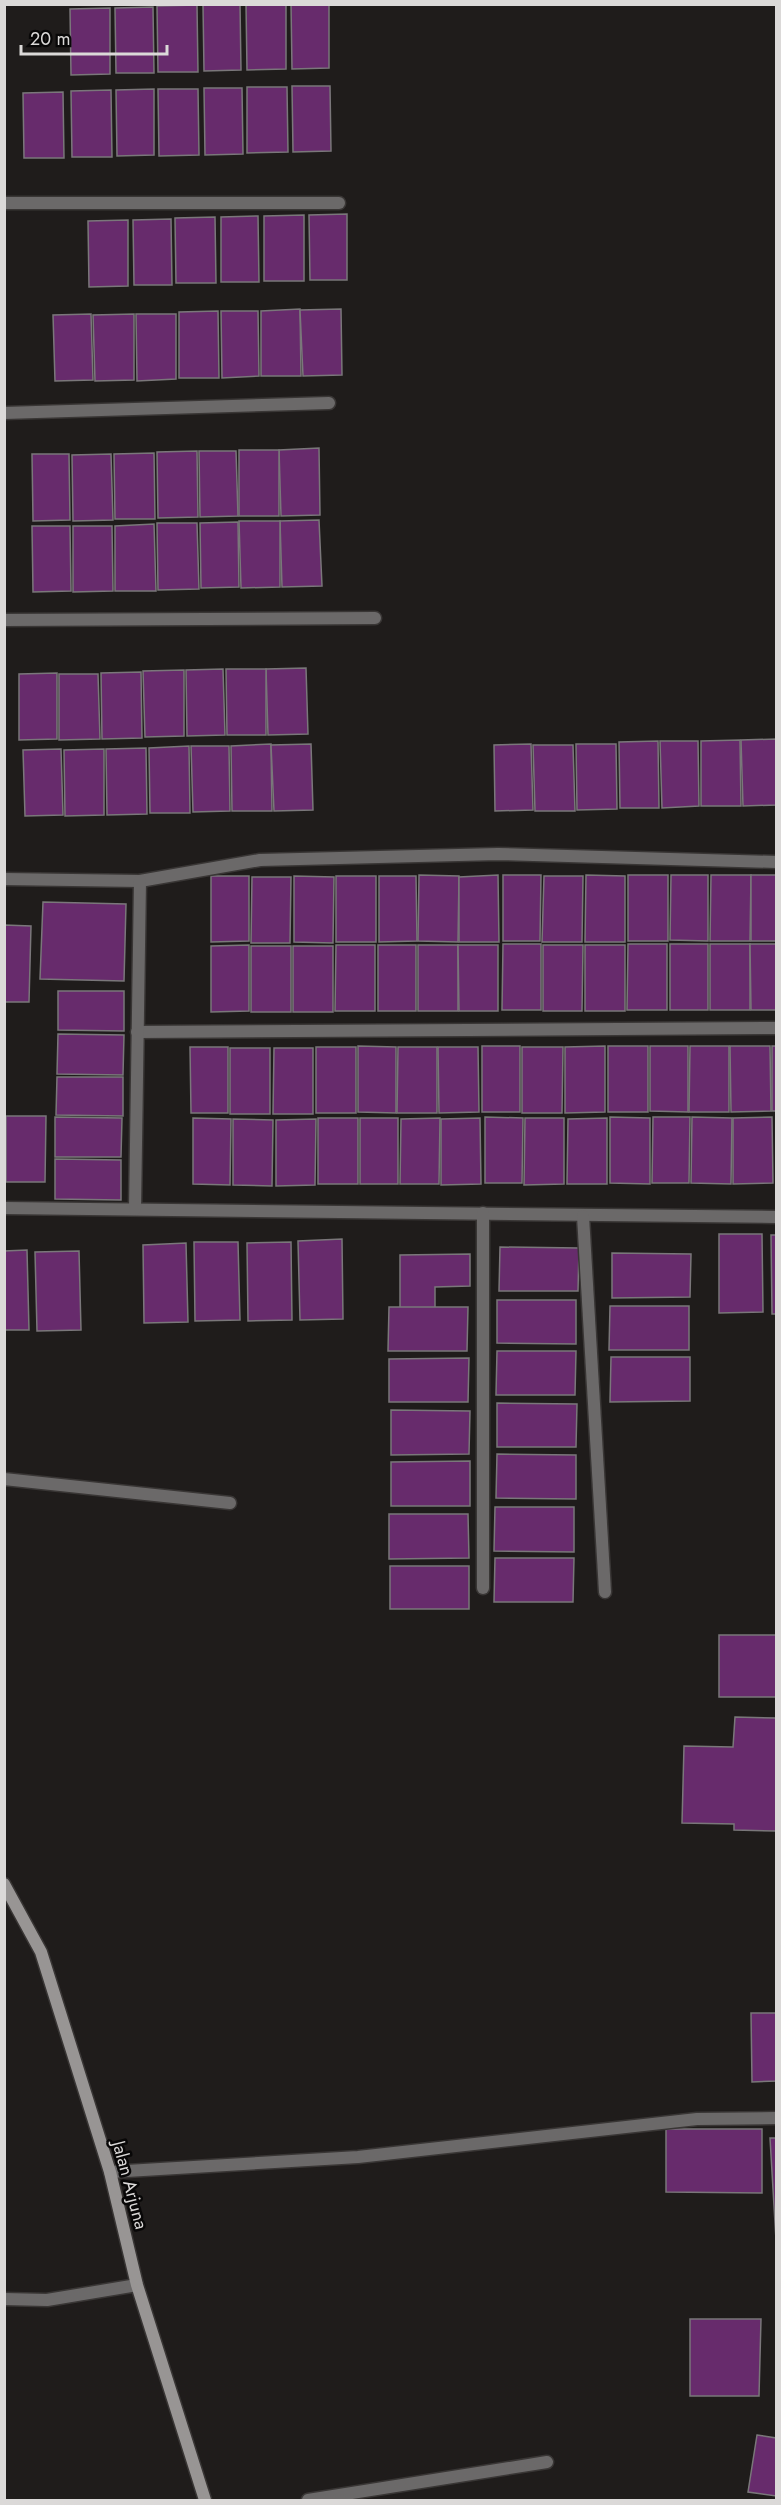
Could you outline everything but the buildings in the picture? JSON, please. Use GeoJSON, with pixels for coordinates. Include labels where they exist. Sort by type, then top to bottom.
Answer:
{"type":"FeatureCollection","features":[{"type":"Feature","properties":{"kind":"street"},"geometry":{"type":"LineString","coordinates":[[4,203],[339,203]]}},
{"type":"Feature","properties":{"kind":"street"},"geometry":{"type":"LineString","coordinates":[[4,413],[329,403]]}},
{"type":"Feature","properties":{"kind":"street"},"geometry":{"type":"LineString","coordinates":[[4,620],[375,618]]}},
{"type":"Feature","properties":{"kind":"street"},"geometry":{"type":"LineString","coordinates":[[4,879],[140,881],[260,860],[498,854],[777,862]]}},
{"type":"Feature","properties":{"kind":"street"},"geometry":{"type":"LineString","coordinates":[[135,1209],[140,881]]}},
{"type":"Feature","properties":{"kind":"street"},"geometry":{"type":"LineString","coordinates":[[138,1032],[777,1028]]}},
{"type":"Feature","properties":{"kind":"street"},"geometry":{"type":"LineString","coordinates":[[4,1208],[777,1217]]}},
{"type":"Feature","properties":{"kind":"street"},"geometry":{"type":"LineString","coordinates":[[483,1213],[483,1588]]}},
{"type":"Feature","properties":{"kind":"street"},"geometry":{"type":"LineString","coordinates":[[583,1216],[605,1592]]}},
{"type":"Feature","properties":{"kind":"street"},"geometry":{"type":"LineString","coordinates":[[4,1479],[230,1503]]}},
{"type":"Feature","properties":{"kind":"street","name":"Jalan Arjuna"},"geometry":{"type":"LineString","coordinates":[[4,1884],[41,1952],[110,2172],[137,2285],[205,2500]]}},
{"type":"Feature","properties":{"kind":"street"},"geometry":{"type":"LineString","coordinates":[[110,2172],[358,2157],[697,2119],[777,2118]]}},
{"type":"Feature","properties":{"kind":"street"},"geometry":{"type":"LineString","coordinates":[[4,2299],[47,2300],[137,2285]]}},
{"type":"Feature","properties":{"kind":"street"},"geometry":{"type":"LineString","coordinates":[[308,2500],[547,2462]]}}]}
